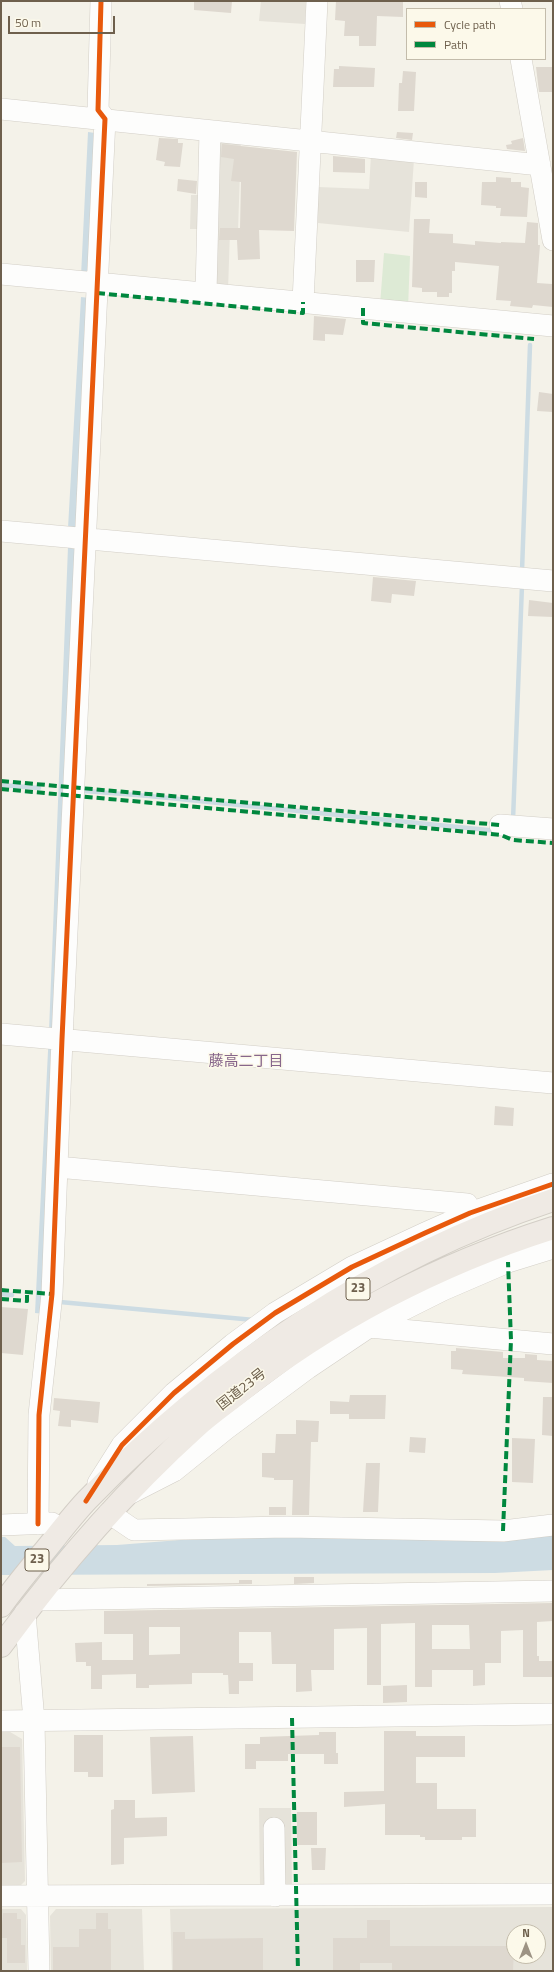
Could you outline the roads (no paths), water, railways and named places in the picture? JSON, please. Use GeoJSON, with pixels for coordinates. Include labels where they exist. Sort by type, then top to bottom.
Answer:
{"type":"FeatureCollection","features":[{"type":"Feature","properties":{"kind":"highway","name":"国道23号"},"geometry":{"type":"LineString","coordinates":[[4,1602],[86,1501],[182,1410],[250,1357],[314,1315],[373,1280],[476,1230],[517,1212],[553,1200]]}},
{"type":"Feature","properties":{"kind":"highway","name":"国道23号"},"geometry":{"type":"LineString","coordinates":[[1,1646],[30,1606],[101,1521],[125,1496],[197,1426],[263,1374],[327,1331],[385,1298],[434,1274],[481,1254],[553,1228]]}},
{"type":"Feature","properties":{"kind":"street"},"geometry":{"type":"LineString","coordinates":[[38,1524],[39,1415],[52,1294],[56,1167],[55,1039],[98,283],[104,119],[98,110],[101,1]]}},
{"type":"Feature","properties":{"kind":"street"},"geometry":{"type":"LineString","coordinates":[[303,302],[317,1]]}},
{"type":"Feature","properties":{"kind":"street"},"geometry":{"type":"LineString","coordinates":[[521,60],[553,240]]}},
{"type":"Feature","properties":{"kind":"street"},"geometry":{"type":"LineString","coordinates":[[1,109],[540,165]]}},
{"type":"Feature","properties":{"kind":"street"},"geometry":{"type":"LineString","coordinates":[[206,293],[210,131]]}},
{"type":"Feature","properties":{"kind":"street"},"geometry":{"type":"LineString","coordinates":[[1,274],[553,326]]}},
{"type":"Feature","properties":{"kind":"street"},"geometry":{"type":"LineString","coordinates":[[1,531],[553,581]]}},
{"type":"Feature","properties":{"kind":"street"},"geometry":{"type":"LineString","coordinates":[[500,825],[553,829]]}},
{"type":"Feature","properties":{"kind":"street"},"geometry":{"type":"LineString","coordinates":[[1,1034],[553,1083]]}},
{"type":"Feature","properties":{"kind":"street"},"geometry":{"type":"LineString","coordinates":[[56,1167],[467,1204],[470,1213]]}},
{"type":"Feature","properties":{"kind":"street"},"geometry":{"type":"LineString","coordinates":[[86,1501],[122,1444],[174,1393],[233,1344],[276,1313],[352,1268],[470,1213],[553,1184]]}},
{"type":"Feature","properties":{"kind":"street"},"geometry":{"type":"LineString","coordinates":[[125,1496],[174,1471],[226,1429],[308,1368],[369,1327],[443,1290],[508,1262],[553,1248]]}},
{"type":"Feature","properties":{"kind":"street"},"geometry":{"type":"LineString","coordinates":[[369,1327],[553,1344]]}},
{"type":"Feature","properties":{"kind":"street"},"geometry":{"type":"LineString","coordinates":[[101,1521],[134,1530],[287,1527],[503,1531],[553,1525]]}},
{"type":"Feature","properties":{"kind":"street"},"geometry":{"type":"LineString","coordinates":[[1,1525],[68,1522]]}},
{"type":"Feature","properties":{"kind":"street"},"geometry":{"type":"LineString","coordinates":[[39,1971],[30,1606],[553,1591]]}},
{"type":"Feature","properties":{"kind":"street"},"geometry":{"type":"LineString","coordinates":[[1,1721],[553,1714]]}},
{"type":"Feature","properties":{"kind":"street"},"geometry":{"type":"LineString","coordinates":[[274,1828],[275,1896]]}},
{"type":"Feature","properties":{"kind":"street"},"geometry":{"type":"LineString","coordinates":[[1,1896],[553,1894]]}},
{"type":"Feature","properties":{"kind":"waterway"},"geometry":{"type":"LineString","coordinates":[[522,571],[530,345]]}},
{"type":"Feature","properties":{"kind":"waterway"},"geometry":{"type":"LineString","coordinates":[[513,820],[522,585]]}},
{"type":"Feature","properties":{"kind":"waterway"},"geometry":{"type":"LineString","coordinates":[[1,785],[39,788]]}},
{"type":"Feature","properties":{"kind":"waterway"},"geometry":{"type":"LineString","coordinates":[[84,791],[149,796],[498,831]]}},
{"type":"Feature","properties":{"kind":"waterway"},"geometry":{"type":"LineString","coordinates":[[1,1294],[12,1295]]}},
{"type":"Feature","properties":{"kind":"waterway"},"geometry":{"type":"LineString","coordinates":[[60,1302],[254,1320]]}},
{"type":"Feature","properties":{"kind":"district","name":"藤高二丁目"},"geometry":{"type":"Point","coordinates":[246,1062]}}]}
